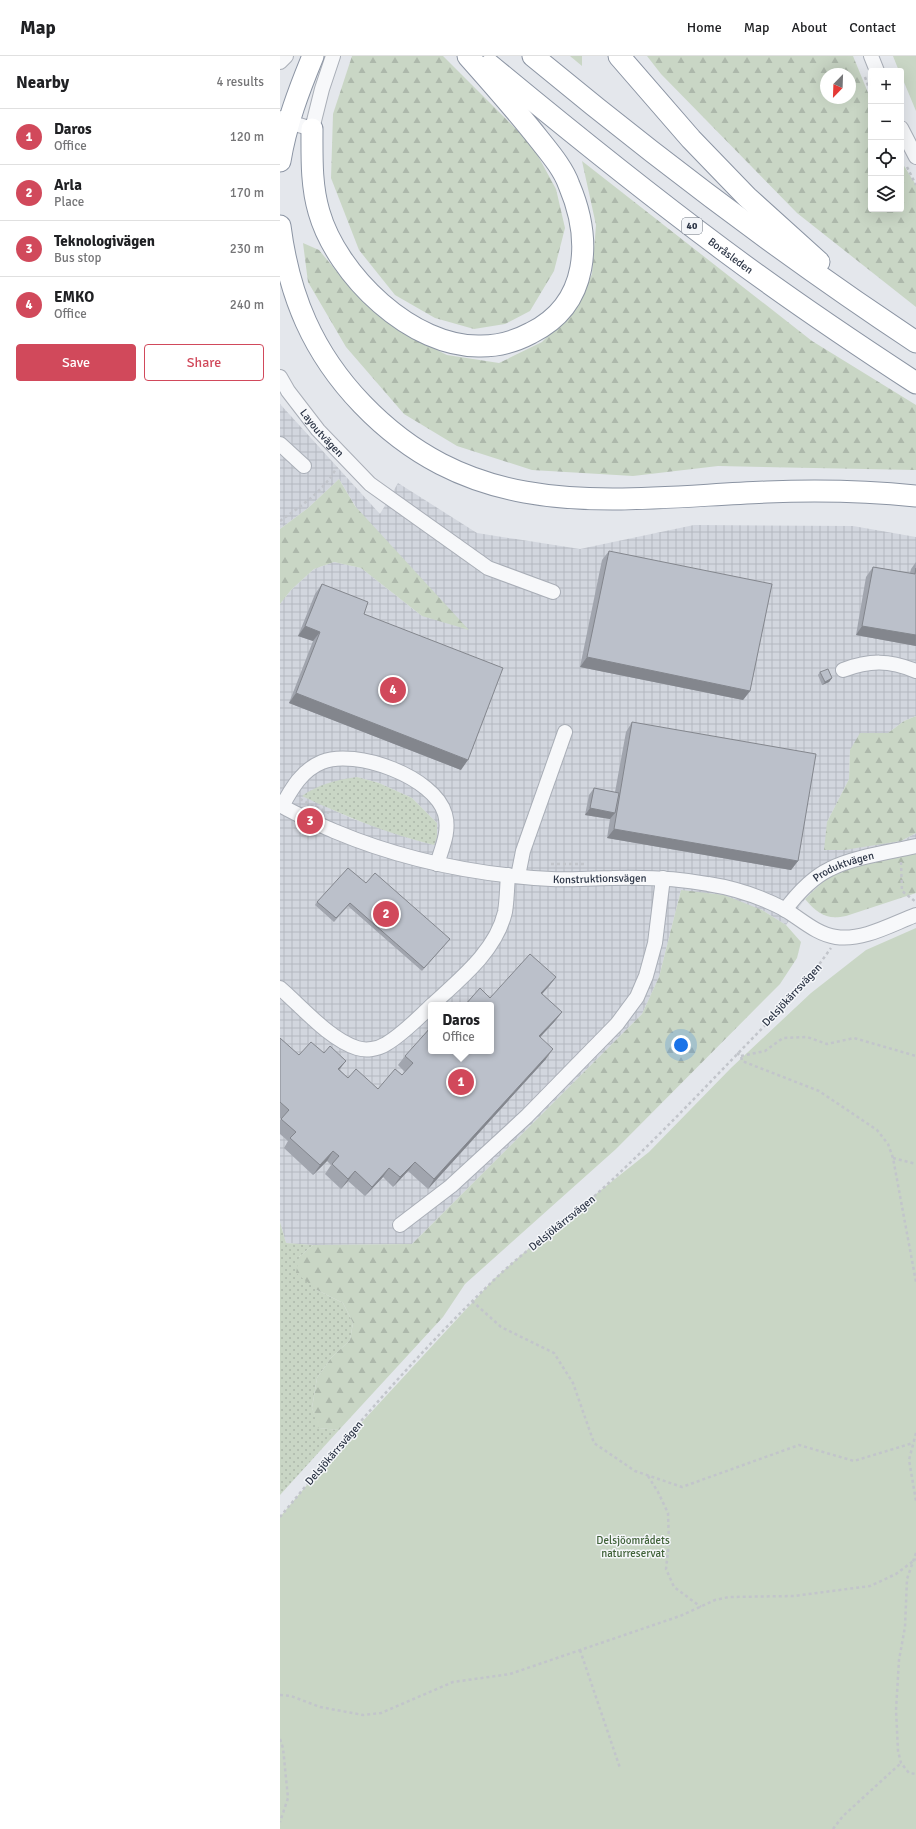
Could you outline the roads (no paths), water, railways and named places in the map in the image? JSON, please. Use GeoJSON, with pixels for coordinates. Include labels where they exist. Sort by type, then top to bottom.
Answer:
{"type":"FeatureCollection","features":[{"type":"Feature","properties":{"kind":"highway"},"geometry":{"type":"LineString","coordinates":[[280,161],[283,121],[297,96],[313,56]]}},
{"type":"Feature","properties":{"kind":"highway"},"geometry":{"type":"LineString","coordinates":[[312,129],[311,161],[318,212],[328,239],[339,257],[368,291],[386,309],[405,321],[445,340],[463,345],[481,346],[521,339],[540,329],[565,307],[581,272],[583,251],[582,226],[578,208],[569,182],[551,154],[522,117],[468,56]]}},
{"type":"Feature","properties":{"kind":"highway","name":"Boråsleden"},"geometry":{"type":"LineString","coordinates":[[478,56],[580,139],[722,249],[840,333],[916,383]]}},
{"type":"Feature","properties":{"kind":"highway"},"geometry":{"type":"LineString","coordinates":[[533,56],[601,112],[743,222],[916,342]]}},
{"type":"Feature","properties":{"kind":"highway"},"geometry":{"type":"LineString","coordinates":[[619,56],[691,139],[747,197],[882,319]]}},
{"type":"Feature","properties":{"kind":"highway"},"geometry":{"type":"LineString","coordinates":[[280,226],[283,252],[292,287],[305,322],[322,354],[345,387],[372,415],[402,440],[428,457],[462,475],[494,486],[531,494],[572,499],[656,499],[769,492],[850,492],[916,496]]}},
{"type":"Feature","properties":{"kind":"street"},"geometry":{"type":"LineString","coordinates":[[280,62],[286,56]]}},
{"type":"Feature","properties":{"kind":"street"},"geometry":{"type":"LineString","coordinates":[[283,121],[312,129],[322,89],[333,56]]}},
{"type":"Feature","properties":{"kind":"street"},"geometry":{"type":"LineString","coordinates":[[871,56],[876,68]]}},
{"type":"Feature","properties":{"kind":"street"},"geometry":{"type":"LineString","coordinates":[[904,138],[910,159]]}},
{"type":"Feature","properties":{"kind":"street","name":"Layoutvägen"},"geometry":{"type":"LineString","coordinates":[[280,377],[288,391],[318,430],[370,484],[488,568],[553,592]]}},
{"type":"Feature","properties":{"kind":"street"},"geometry":{"type":"LineString","coordinates":[[280,444],[304,466]]}},
{"type":"Feature","properties":{"kind":"street"},"geometry":{"type":"LineString","coordinates":[[843,670],[860,664],[879,662],[895,664],[916,671]]}},
{"type":"Feature","properties":{"kind":"street"},"geometry":{"type":"LineString","coordinates":[[436,1002],[464,976],[492,943],[505,912],[513,875],[523,852],[565,732]]}},
{"type":"Feature","properties":{"kind":"street"},"geometry":{"type":"LineString","coordinates":[[281,805],[306,770],[323,761],[341,759],[368,760],[418,782],[434,796],[445,813],[447,829],[437,864]]}},
{"type":"Feature","properties":{"kind":"street","name":"Konstruktionsvägen"},"geometry":{"type":"LineString","coordinates":[[281,805],[320,825],[361,842],[437,864],[553,879],[663,878],[728,888],[768,901],[785,910],[811,928],[836,937],[847,938],[864,935],[916,915]]}},
{"type":"Feature","properties":{"kind":"street","name":"Produktvägen"},"geometry":{"type":"LineString","coordinates":[[785,910],[804,887],[830,869],[916,846]]}},
{"type":"Feature","properties":{"kind":"street"},"geometry":{"type":"LineString","coordinates":[[400,1225],[451,1186],[527,1116],[616,1024],[629,1008],[637,997],[646,976],[655,943],[663,878]]}},
{"type":"Feature","properties":{"kind":"street"},"geometry":{"type":"LineString","coordinates":[[280,988],[342,1042],[358,1049],[373,1049],[386,1044],[428,1010]]}},
{"type":"Feature","properties":{"kind":"place","name":"EMKO"},"geometry":{"type":"Point","coordinates":[393,690]}},
{"type":"Feature","properties":{"kind":"place","name":"Teknologivägen"},"geometry":{"type":"Point","coordinates":[310,821]}},
{"type":"Feature","properties":{"kind":"place","name":"Arla"},"geometry":{"type":"Point","coordinates":[386,914]}},
{"type":"Feature","properties":{"kind":"place","name":"Daros"},"geometry":{"type":"Point","coordinates":[461,1082]}},
{"type":"Feature","properties":{"kind":"park label","name":"Delsjöområdets naturreservat"},"geometry":{"type":"Point","coordinates":[633,1546]}}]}
